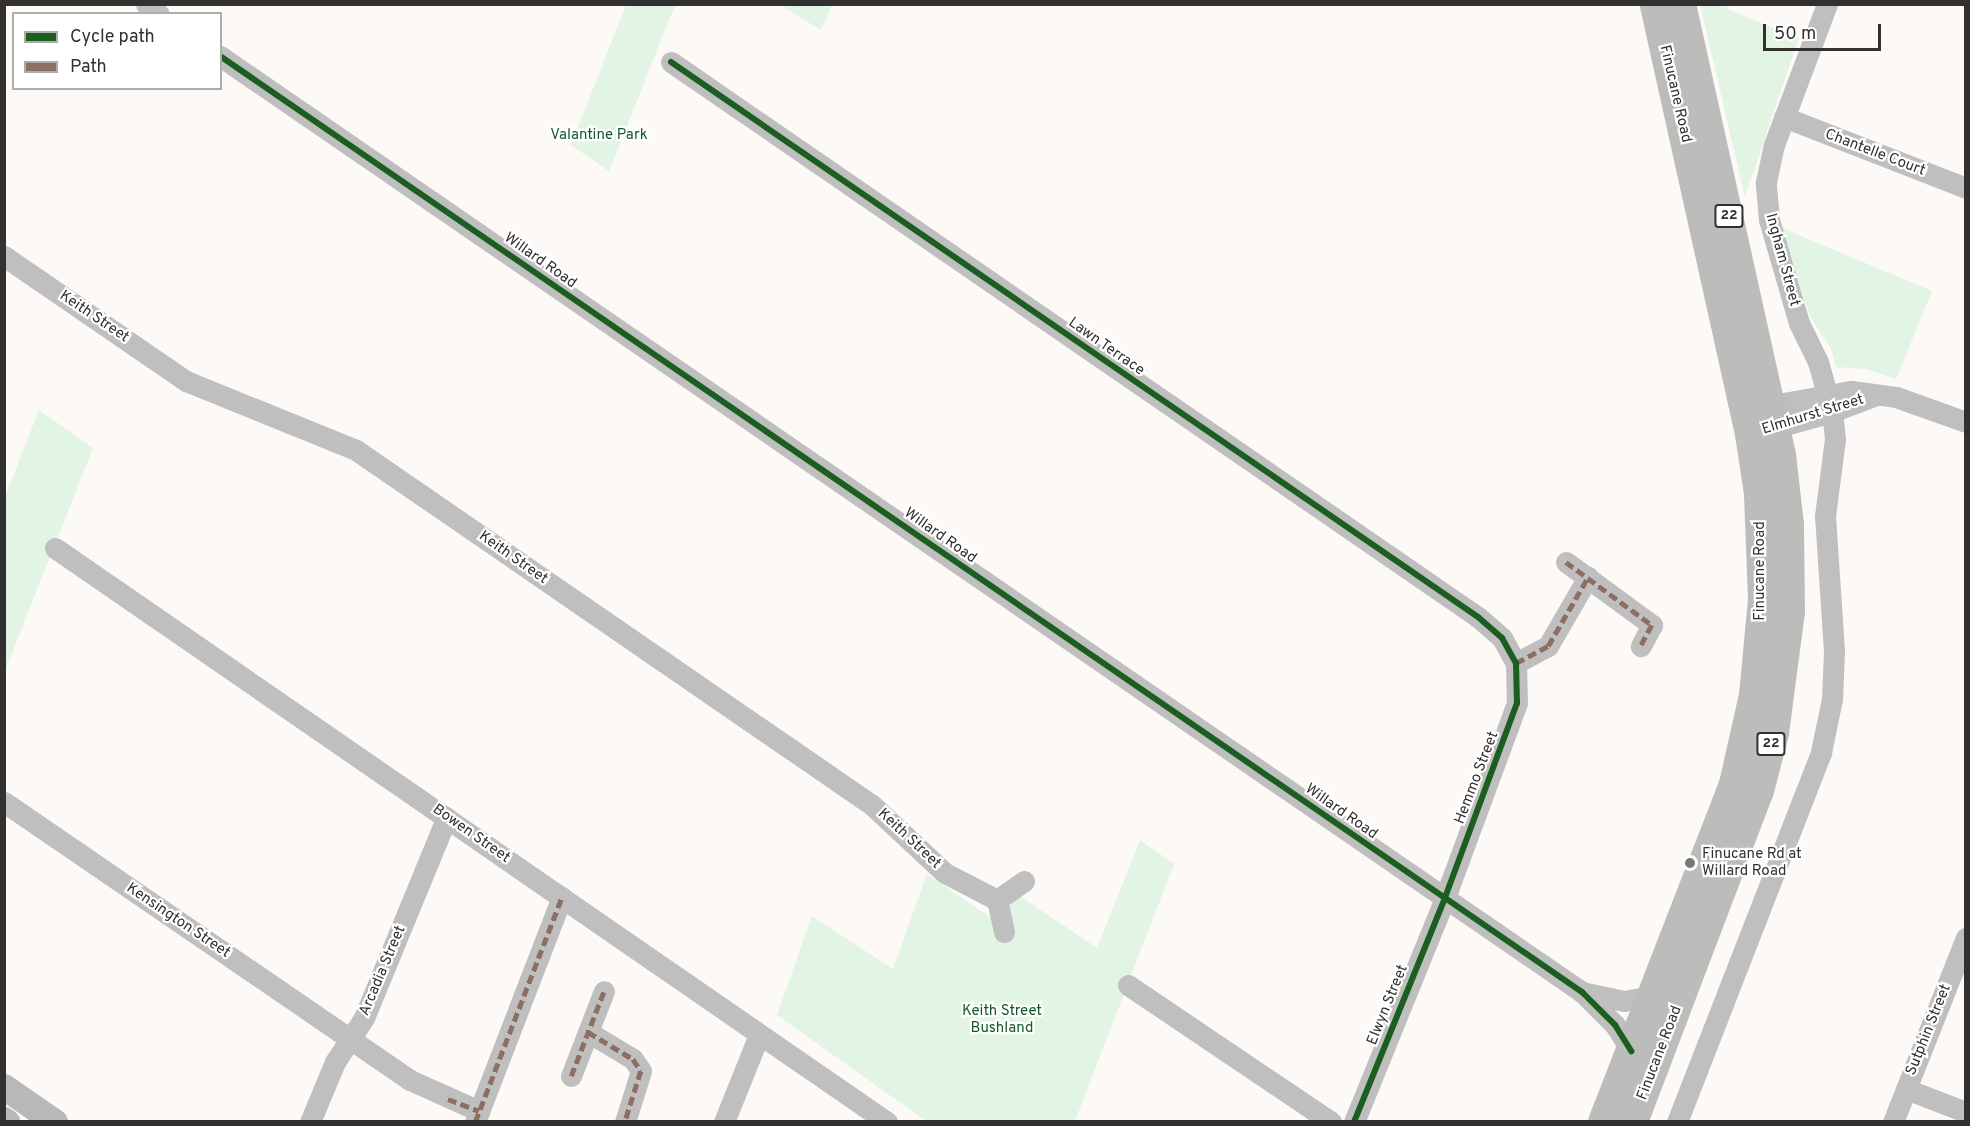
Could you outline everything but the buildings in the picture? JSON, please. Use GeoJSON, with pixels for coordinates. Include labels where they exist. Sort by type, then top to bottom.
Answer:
{"type":"FeatureCollection","features":[{"type":"Feature","properties":{"kind":"highway","name":"Finucane Road"},"geometry":{"type":"LineString","coordinates":[[1655,4],[1761,419]]}},
{"type":"Feature","properties":{"kind":"highway","name":"Finucane Road"},"geometry":{"type":"LineString","coordinates":[[1633,1122],[1748,825],[1766,764],[1767,692],[1760,494],[1761,419],[1681,4]]}},
{"type":"Feature","properties":{"kind":"highway","name":"Finucane Road"},"geometry":{"type":"LineString","coordinates":[[1603,1122],[1725,810],[1767,692]]}},
{"type":"Feature","properties":{"kind":"main road"},"geometry":{"type":"LineString","coordinates":[[4,1087],[55,1122]]}},
{"type":"Feature","properties":{"kind":"street","name":"Ingham Street"},"geometry":{"type":"LineString","coordinates":[[1827,4],[1768,162],[1769,220],[1799,322],[1818,362],[1829,402]]}},
{"type":"Feature","properties":{"kind":"street","name":"Willard Road"},"geometry":{"type":"LineString","coordinates":[[222,57],[1582,992],[1616,1025],[1631,1051]]}},
{"type":"Feature","properties":{"kind":"street","name":"Lawn Terrace"},"geometry":{"type":"LineString","coordinates":[[671,62],[1478,617],[1502,638],[1516,663]]}},
{"type":"Feature","properties":{"kind":"street","name":"Chantelle Court"},"geometry":{"type":"LineString","coordinates":[[1784,117],[1965,188]]}},
{"type":"Feature","properties":{"kind":"street","name":"Keith Street"},"geometry":{"type":"LineString","coordinates":[[4,256],[186,381],[356,450],[872,805],[945,873],[997,900]]}},
{"type":"Feature","properties":{"kind":"street","name":"Elmhurst Street"},"geometry":{"type":"LineString","coordinates":[[1761,419],[1829,402],[1876,395],[1906,400],[1965,422]]}},
{"type":"Feature","properties":{"kind":"street"},"geometry":{"type":"LineString","coordinates":[[1677,1122],[1821,752],[1832,699],[1834,651],[1825,534],[1835,439],[1829,402]]}},
{"type":"Feature","properties":{"kind":"street","name":"Bowen Street"},"geometry":{"type":"LineString","coordinates":[[55,548],[887,1122]]}},
{"type":"Feature","properties":{"kind":"street"},"geometry":{"type":"LineString","coordinates":[[1566,562],[1652,625],[1641,646]]}},
{"type":"Feature","properties":{"kind":"street"},"geometry":{"type":"LineString","coordinates":[[1516,663],[1548,646],[1588,577]]}},
{"type":"Feature","properties":{"kind":"street","name":"Hemmo Street"},"geometry":{"type":"LineString","coordinates":[[1445,898],[1517,703],[1516,663]]}},
{"type":"Feature","properties":{"kind":"street","name":"Kensington Street"},"geometry":{"type":"LineString","coordinates":[[4,802],[352,1037],[410,1080],[477,1116]]}},
{"type":"Feature","properties":{"kind":"street","name":"Arcadia Street"},"geometry":{"type":"LineString","coordinates":[[310,1122],[335,1062],[364,1018],[447,817]]}},
{"type":"Feature","properties":{"kind":"street"},"geometry":{"type":"LineString","coordinates":[[1004,932],[997,900],[1024,881]]}},
{"type":"Feature","properties":{"kind":"street"},"geometry":{"type":"LineString","coordinates":[[477,1116],[562,897]]}},
{"type":"Feature","properties":{"kind":"street","name":"Elwyn Street"},"geometry":{"type":"LineString","coordinates":[[1354,1122],[1445,898]]}},
{"type":"Feature","properties":{"kind":"street","name":"Sutphin Street"},"geometry":{"type":"LineString","coordinates":[[1893,1122],[1965,938]]}},
{"type":"Feature","properties":{"kind":"street"},"geometry":{"type":"LineString","coordinates":[[1128,985],[1331,1122]]}},
{"type":"Feature","properties":{"kind":"street"},"geometry":{"type":"LineString","coordinates":[[571,1077],[604,991]]}},
{"type":"Feature","properties":{"kind":"street","name":"Willard Road"},"geometry":{"type":"LineString","coordinates":[[1582,992],[1623,1001],[1653,996]]}},
{"type":"Feature","properties":{"kind":"street"},"geometry":{"type":"LineString","coordinates":[[588,1032],[633,1059],[641,1071],[625,1122]]}},
{"type":"Feature","properties":{"kind":"street"},"geometry":{"type":"LineString","coordinates":[[724,1122],[759,1035]]}},
{"type":"Feature","properties":{"kind":"street"},"geometry":{"type":"LineString","coordinates":[[1906,1089],[1965,1112]]}},
{"type":"Feature","properties":{"kind":"green space","name":"Valantine Park"},"geometry":{"type":"Polygon","coordinates":[[[626,5],[675,5],[609,171],[571,145],[626,5]]]}},
{"type":"Feature","properties":{"kind":"green space"},"geometry":{"type":"Polygon","coordinates":[[[780,5],[832,5],[821,30],[780,5]]]}},
{"type":"Feature","properties":{"kind":"green space"},"geometry":{"type":"Polygon","coordinates":[[[1700,5],[1727,5],[1729,10],[1799,38],[1745,197],[1700,5]]]}},
{"type":"Feature","properties":{"kind":"green space"},"geometry":{"type":"Polygon","coordinates":[[[1782,228],[1932,291],[1896,379],[1866,369],[1836,367],[1831,349],[1810,316],[1782,228]]]}},
{"type":"Feature","properties":{"kind":"green space"},"geometry":{"type":"Polygon","coordinates":[[[39,410],[93,448],[5,671],[5,497],[39,410]]]}},
{"type":"Feature","properties":{"kind":"green space","name":"Keith Street Bushland"},"geometry":{"type":"Polygon","coordinates":[[[1140,840],[1174,864],[1075,1121],[926,1121],[777,1015],[812,916],[893,969],[927,874],[991,918],[1004,885],[1097,948],[1140,840]]]}},
{"type":"Feature","properties":{"kind":"marked path"},"geometry":{"type":"LineString","coordinates":[[1566,562],[1652,625],[1641,646]]}},
{"type":"Feature","properties":{"kind":"marked path"},"geometry":{"type":"LineString","coordinates":[[1516,663],[1548,646],[1588,577]]}},
{"type":"Feature","properties":{"kind":"marked path"},"geometry":{"type":"LineString","coordinates":[[475,1122],[562,897]]}},
{"type":"Feature","properties":{"kind":"marked path"},"geometry":{"type":"LineString","coordinates":[[571,1076],[604,991]]}},
{"type":"Feature","properties":{"kind":"marked path"},"geometry":{"type":"LineString","coordinates":[[588,1032],[633,1059],[641,1071],[625,1122]]}},
{"type":"Feature","properties":{"kind":"marked path"},"geometry":{"type":"LineString","coordinates":[[448,1099],[479,1111]]}},
{"type":"Feature","properties":{"kind":"cycle path"},"geometry":{"type":"LineString","coordinates":[[222,57],[1582,992],[1615,1025],[1631,1051]]}},
{"type":"Feature","properties":{"kind":"cycle path"},"geometry":{"type":"LineString","coordinates":[[671,62],[1478,617],[1502,638],[1516,663],[1517,703],[1445,898],[1354,1122]]}},
{"type":"Feature","properties":{"kind":"place","name":"Finucane Rd at Willard Road"},"geometry":{"type":"Point","coordinates":[1690,863]}}]}
